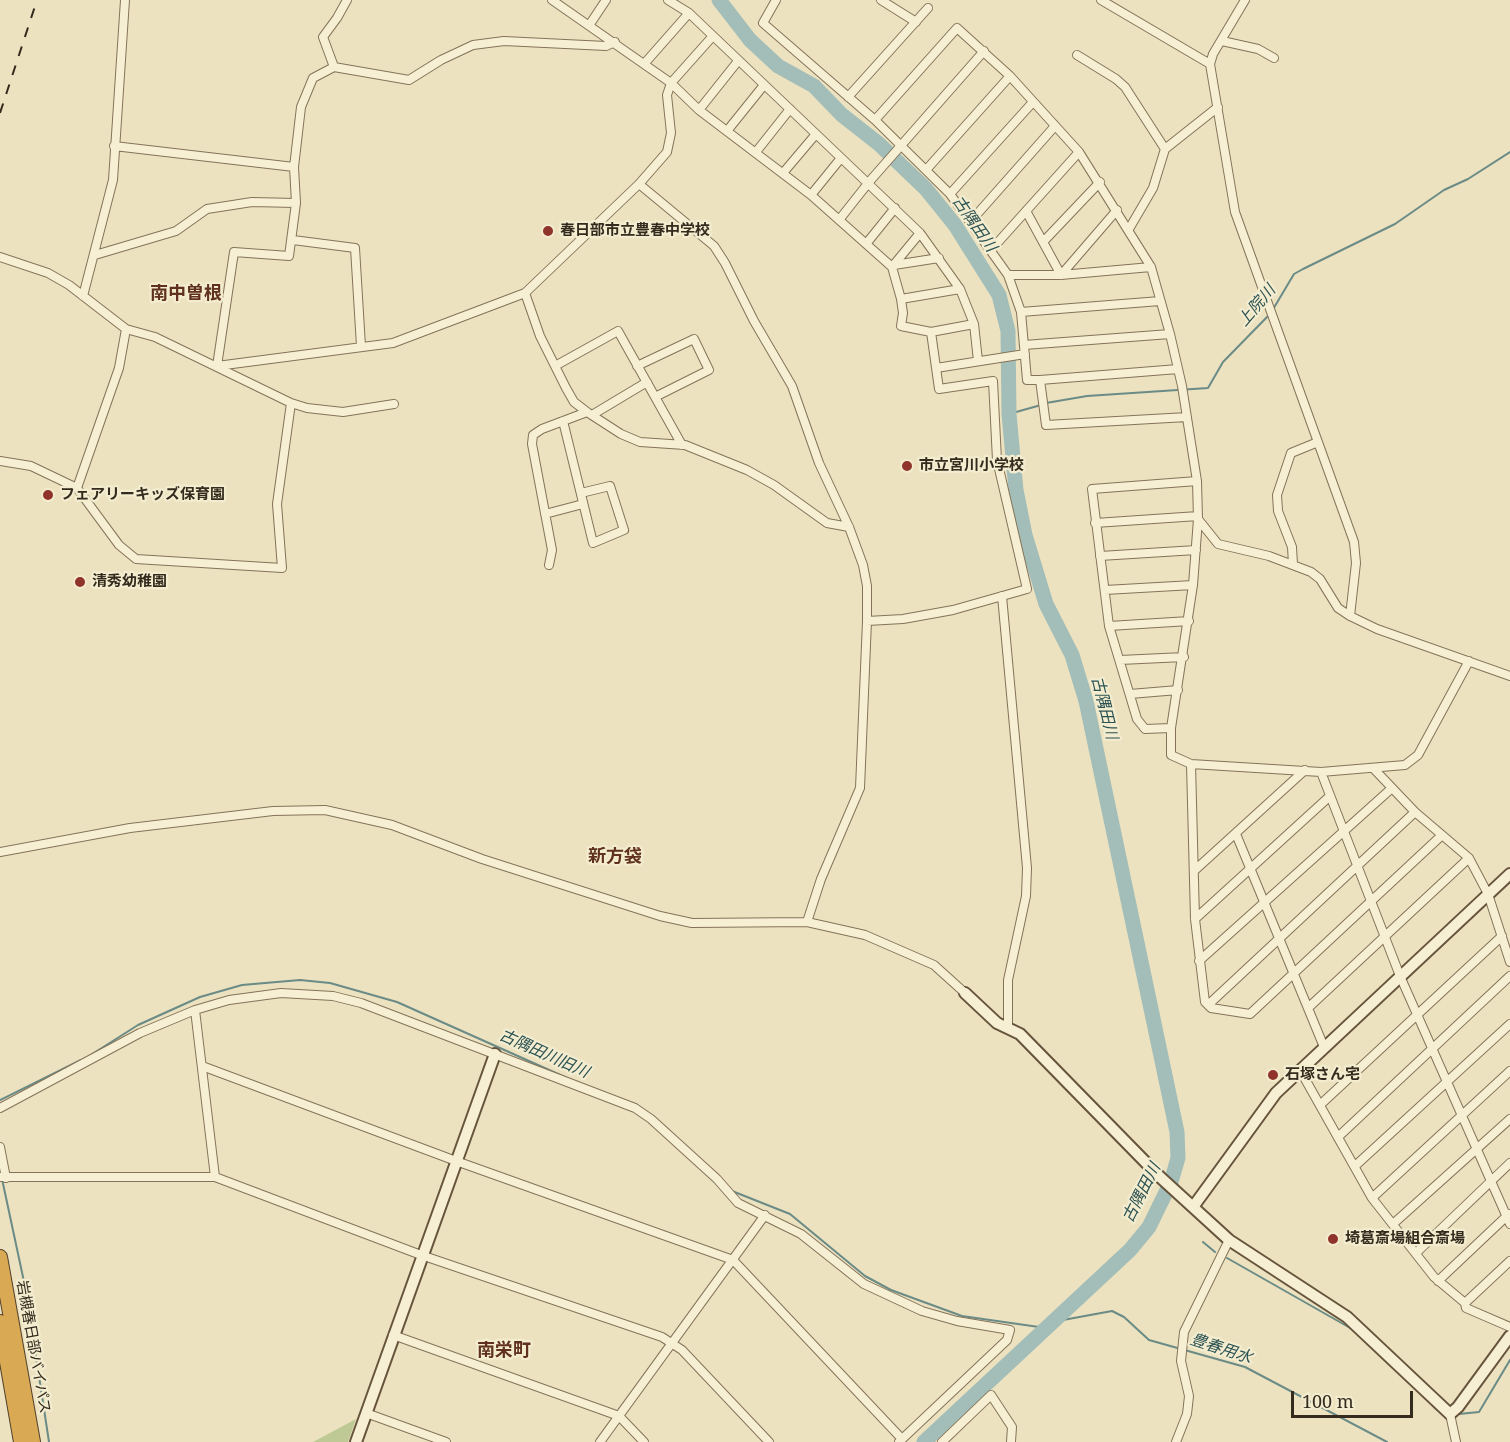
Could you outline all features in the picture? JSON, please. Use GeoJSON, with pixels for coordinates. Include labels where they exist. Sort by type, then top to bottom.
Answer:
{"type":"FeatureCollection","features":[{"type":"Feature","properties":{"kind":"highway","name":"岩槻春日部バイパス"},"geometry":{"type":"LineString","coordinates":[[0,1257],[33,1442]]}},
{"type":"Feature","properties":{"kind":"highway","name":"岩槻春日部バイパス"},"geometry":{"type":"LineString","coordinates":[[0,1322],[21,1442]]}},
{"type":"Feature","properties":{"kind":"street"},"geometry":{"type":"LineString","coordinates":[[83,296],[112,180],[125,0]]}},
{"type":"Feature","properties":{"kind":"street"},"geometry":{"type":"LineString","coordinates":[[334,67],[323,37],[337,18],[346,0]]}},
{"type":"Feature","properties":{"kind":"street"},"geometry":{"type":"LineString","coordinates":[[552,0],[563,3],[671,84],[699,110],[811,195],[893,266],[903,313],[901,326],[931,332],[974,324]]}},
{"type":"Feature","properties":{"kind":"street"},"geometry":{"type":"LineString","coordinates":[[590,24],[606,0]]}},
{"type":"Feature","properties":{"kind":"street"},"geometry":{"type":"LineString","coordinates":[[668,0],[689,13],[712,38],[869,182],[920,233],[960,289],[974,324],[978,361]]}},
{"type":"Feature","properties":{"kind":"street"},"geometry":{"type":"LineString","coordinates":[[776,0],[763,23],[875,120],[950,194],[1008,275],[1021,312],[1027,380],[1178,369]]}},
{"type":"Feature","properties":{"kind":"street"},"geometry":{"type":"LineString","coordinates":[[881,0],[916,22]]}},
{"type":"Feature","properties":{"kind":"street"},"geometry":{"type":"LineString","coordinates":[[1101,0],[1210,64]]}},
{"type":"Feature","properties":{"kind":"street"},"geometry":{"type":"LineString","coordinates":[[1245,0],[1210,64],[1230,168],[1235,212],[1354,542],[1356,563],[1350,616]]}},
{"type":"Feature","properties":{"kind":"street"},"geometry":{"type":"LineString","coordinates":[[848,97],[928,8]]}},
{"type":"Feature","properties":{"kind":"street"},"geometry":{"type":"LineString","coordinates":[[644,64],[689,13]]}},
{"type":"Feature","properties":{"kind":"street"},"geometry":{"type":"LineString","coordinates":[[875,120],[957,28],[1010,76],[1079,152],[1100,182],[1150,267],[1178,369],[1197,481],[1198,517],[1193,585],[1184,657],[1171,728],[1171,755],[1191,764],[1320,772],[1405,765],[1418,755],[1469,661]]}},
{"type":"Feature","properties":{"kind":"street"},"geometry":{"type":"LineString","coordinates":[[217,366],[393,343],[525,293],[639,184],[666,152],[671,133],[667,95],[671,84],[712,38]]}},
{"type":"Feature","properties":{"kind":"street"},"geometry":{"type":"LineString","coordinates":[[217,366],[234,252],[289,256],[296,203],[294,167],[301,106],[313,78],[334,67],[409,80],[441,60],[473,45],[504,41],[606,46],[615,42]]}},
{"type":"Feature","properties":{"kind":"street"},"geometry":{"type":"LineString","coordinates":[[1222,41],[1258,49],[1274,58]]}},
{"type":"Feature","properties":{"kind":"street"},"geometry":{"type":"LineString","coordinates":[[839,220],[869,182],[984,51]]}},
{"type":"Feature","properties":{"kind":"street"},"geometry":{"type":"LineString","coordinates":[[1077,55],[1125,87],[1165,149]]}},
{"type":"Feature","properties":{"kind":"street"},"geometry":{"type":"LineString","coordinates":[[699,110],[738,61]]}},
{"type":"Feature","properties":{"kind":"street"},"geometry":{"type":"LineString","coordinates":[[926,170],[1010,76]]}},
{"type":"Feature","properties":{"kind":"street"},"geometry":{"type":"LineString","coordinates":[[727,131],[764,85]]}},
{"type":"Feature","properties":{"kind":"street"},"geometry":{"type":"LineString","coordinates":[[950,194],[1033,102]]}},
{"type":"Feature","properties":{"kind":"street"},"geometry":{"type":"LineString","coordinates":[[1129,229],[1153,188],[1165,149],[1218,107]]}},
{"type":"Feature","properties":{"kind":"street"},"geometry":{"type":"LineString","coordinates":[[756,152],[790,109]]}},
{"type":"Feature","properties":{"kind":"street"},"geometry":{"type":"LineString","coordinates":[[971,221],[1055,126]]}},
{"type":"Feature","properties":{"kind":"street"},"geometry":{"type":"LineString","coordinates":[[783,173],[816,134]]}},
{"type":"Feature","properties":{"kind":"street"},"geometry":{"type":"LineString","coordinates":[[114,146],[294,167]]}},
{"type":"Feature","properties":{"kind":"street"},"geometry":{"type":"LineString","coordinates":[[991,250],[1079,152]]}},
{"type":"Feature","properties":{"kind":"street"},"geometry":{"type":"LineString","coordinates":[[811,195],[841,158]]}},
{"type":"Feature","properties":{"kind":"street"},"geometry":{"type":"LineString","coordinates":[[1043,242],[1100,182]]}},
{"type":"Feature","properties":{"kind":"street"},"geometry":{"type":"LineString","coordinates":[[639,184],[714,246],[725,263],[754,321],[792,386],[819,463],[849,527],[867,586],[860,788],[820,879],[807,922]]}},
{"type":"Feature","properties":{"kind":"street"},"geometry":{"type":"LineString","coordinates":[[95,255],[176,231],[207,209],[252,202],[296,203]]}},
{"type":"Feature","properties":{"kind":"street"},"geometry":{"type":"LineString","coordinates":[[866,244],[895,208]]}},
{"type":"Feature","properties":{"kind":"street"},"geometry":{"type":"LineString","coordinates":[[1061,274],[1117,210]]}},
{"type":"Feature","properties":{"kind":"street"},"geometry":{"type":"LineString","coordinates":[[1026,211],[1061,274]]}},
{"type":"Feature","properties":{"kind":"street"},"geometry":{"type":"LineString","coordinates":[[893,266],[920,233]]}},
{"type":"Feature","properties":{"kind":"street"},"geometry":{"type":"LineString","coordinates":[[292,240],[355,248],[361,346]]}},
{"type":"Feature","properties":{"kind":"street"},"geometry":{"type":"LineString","coordinates":[[0,257],[48,273],[126,329],[155,337],[291,403],[308,408],[343,412],[394,404]]}},
{"type":"Feature","properties":{"kind":"street"},"geometry":{"type":"LineString","coordinates":[[893,266],[939,258]]}},
{"type":"Feature","properties":{"kind":"street"},"geometry":{"type":"LineString","coordinates":[[1008,275],[1061,274],[1150,267]]}},
{"type":"Feature","properties":{"kind":"street"},"geometry":{"type":"LineString","coordinates":[[901,299],[960,289]]}},
{"type":"Feature","properties":{"kind":"street"},"geometry":{"type":"LineString","coordinates":[[525,293],[540,336],[574,402],[589,414],[621,435],[640,442],[682,445],[747,470],[774,485],[827,523],[849,527]]}},
{"type":"Feature","properties":{"kind":"street"},"geometry":{"type":"LineString","coordinates":[[1021,312],[1160,301]]}},
{"type":"Feature","properties":{"kind":"street"},"geometry":{"type":"LineString","coordinates":[[77,488],[119,368],[126,329]]}},
{"type":"Feature","properties":{"kind":"street"},"geometry":{"type":"LineString","coordinates":[[555,366],[618,331],[682,445]]}},
{"type":"Feature","properties":{"kind":"street"},"geometry":{"type":"LineString","coordinates":[[867,621],[903,619],[953,610],[1027,589],[997,460],[993,381],[939,389],[931,332]]}},
{"type":"Feature","properties":{"kind":"street"},"geometry":{"type":"LineString","coordinates":[[1024,345],[1170,334]]}},
{"type":"Feature","properties":{"kind":"street"},"geometry":{"type":"LineString","coordinates":[[638,366],[694,339],[709,370],[655,397]]}},
{"type":"Feature","properties":{"kind":"street"},"geometry":{"type":"LineString","coordinates":[[936,368],[1025,354]]}},
{"type":"Feature","properties":{"kind":"street"},"geometry":{"type":"LineString","coordinates":[[1040,380],[1046,424],[1187,417]]}},
{"type":"Feature","properties":{"kind":"street"},"geometry":{"type":"LineString","coordinates":[[549,565],[552,550],[531,444],[533,435],[564,421],[589,414],[647,382]]}},
{"type":"Feature","properties":{"kind":"street"},"geometry":{"type":"LineString","coordinates":[[0,460],[31,466],[77,488],[119,545],[136,559],[282,568],[277,504],[291,403]]}},
{"type":"Feature","properties":{"kind":"street"},"geometry":{"type":"LineString","coordinates":[[564,421],[583,504],[593,543],[624,530],[610,486],[581,493]]}},
{"type":"Feature","properties":{"kind":"street"},"geometry":{"type":"LineString","coordinates":[[1293,564],[1293,547],[1278,511],[1277,495],[1291,453],[1318,442]]}},
{"type":"Feature","properties":{"kind":"street"},"geometry":{"type":"LineString","coordinates":[[1171,728],[1145,729],[1137,719],[1110,626],[1092,489],[1197,481]]}},
{"type":"Feature","properties":{"kind":"street"},"geometry":{"type":"LineString","coordinates":[[545,514],[583,504]]}},
{"type":"Feature","properties":{"kind":"street"},"geometry":{"type":"LineString","coordinates":[[1198,517],[1218,544],[1293,564],[1320,579],[1338,608],[1350,616],[1377,629],[1510,676]]}},
{"type":"Feature","properties":{"kind":"street"},"geometry":{"type":"LineString","coordinates":[[1095,523],[1198,517]]}},
{"type":"Feature","properties":{"kind":"street"},"geometry":{"type":"LineString","coordinates":[[1100,556],[1196,550]]}},
{"type":"Feature","properties":{"kind":"street"},"geometry":{"type":"LineString","coordinates":[[1105,590],[1193,585]]}},
{"type":"Feature","properties":{"kind":"street"},"geometry":{"type":"LineString","coordinates":[[1002,596],[1027,868],[1026,897],[1008,980],[1008,1028]]}},
{"type":"Feature","properties":{"kind":"street"},"geometry":{"type":"LineString","coordinates":[[1110,626],[1189,621]]}},
{"type":"Feature","properties":{"kind":"street"},"geometry":{"type":"LineString","coordinates":[[1120,660],[1184,657]]}},
{"type":"Feature","properties":{"kind":"street"},"geometry":{"type":"LineString","coordinates":[[1130,694],[1178,690]]}},
{"type":"Feature","properties":{"kind":"street"},"geometry":{"type":"LineString","coordinates":[[1191,764],[1195,919],[1205,1002],[1211,1008],[1250,1014],[1441,836]]}},
{"type":"Feature","properties":{"kind":"street"},"geometry":{"type":"LineString","coordinates":[[1374,769],[1414,812],[1469,858],[1488,894],[1510,962]]}},
{"type":"Feature","properties":{"kind":"street"},"geometry":{"type":"LineString","coordinates":[[1195,870],[1305,771]]}},
{"type":"Feature","properties":{"kind":"street"},"geometry":{"type":"LineString","coordinates":[[1320,772],[1400,976],[1509,1218],[1438,1281]]}},
{"type":"Feature","properties":{"kind":"street"},"geometry":{"type":"LineString","coordinates":[[1199,961],[1392,788]]}},
{"type":"Feature","properties":{"kind":"street"},"geometry":{"type":"LineString","coordinates":[[1195,919],[1329,796]]}},
{"type":"Feature","properties":{"kind":"street"},"geometry":{"type":"LineString","coordinates":[[0,852],[130,828],[273,811],[325,810],[392,825],[482,859],[660,916],[692,923],[807,922],[865,935],[915,955],[934,965],[997,1023],[1020,1034],[1179,1196],[1229,1240],[1347,1317],[1450,1414],[1456,1442]]}},
{"type":"Feature","properties":{"kind":"street"},"geometry":{"type":"LineString","coordinates":[[1208,1005],[1414,812]]}},
{"type":"Feature","properties":{"kind":"street"},"geometry":{"type":"LineString","coordinates":[[1236,834],[1324,1047]]}},
{"type":"Feature","properties":{"kind":"street"},"geometry":{"type":"LineString","coordinates":[[1308,1008],[1469,858]]}},
{"type":"Feature","properties":{"kind":"street"},"geometry":{"type":"LineString","coordinates":[[1192,1207],[1276,1093],[1510,874]]}},
{"type":"Feature","properties":{"kind":"street"},"geometry":{"type":"LineString","coordinates":[[1320,1105],[1502,936]]}},
{"type":"Feature","properties":{"kind":"street"},"geometry":{"type":"LineString","coordinates":[[1338,1137],[1510,975]]}},
{"type":"Feature","properties":{"kind":"street"},"geometry":{"type":"LineString","coordinates":[[0,1108],[140,1033],[195,1010],[259,995],[301,992],[333,996],[361,1003],[635,1108],[651,1119],[717,1179],[738,1203],[801,1234],[864,1284],[902,1303],[957,1321],[1010,1330],[1007,1340],[901,1441],[733,1260],[456,1161],[202,1066]]}},
{"type":"Feature","properties":{"kind":"street"},"geometry":{"type":"LineString","coordinates":[[195,1010],[215,1177]]}},
{"type":"Feature","properties":{"kind":"street"},"geometry":{"type":"LineString","coordinates":[[1355,1166],[1510,1024]]}},
{"type":"Feature","properties":{"kind":"street"},"geometry":{"type":"LineString","coordinates":[[356,1442],[421,1255],[495,1054]]}},
{"type":"Feature","properties":{"kind":"street"},"geometry":{"type":"LineString","coordinates":[[1300,1070],[1372,1198],[1438,1281],[1465,1303],[1466,1308],[1510,1327]]}},
{"type":"Feature","properties":{"kind":"street"},"geometry":{"type":"LineString","coordinates":[[1372,1198],[1510,1071]]}},
{"type":"Feature","properties":{"kind":"street"},"geometry":{"type":"LineString","coordinates":[[1393,1224],[1510,1119]]}},
{"type":"Feature","properties":{"kind":"street"},"geometry":{"type":"LineString","coordinates":[[0,1147],[3,1177],[215,1177],[421,1255],[672,1342],[770,1442]]}},
{"type":"Feature","properties":{"kind":"street"},"geometry":{"type":"LineString","coordinates":[[1416,1253],[1510,1163]]}},
{"type":"Feature","properties":{"kind":"street"},"geometry":{"type":"LineString","coordinates":[[600,1442],[765,1215]]}},
{"type":"Feature","properties":{"kind":"street"},"geometry":{"type":"LineString","coordinates":[[1176,1442],[1187,1414],[1189,1396],[1181,1361],[1184,1332],[1229,1240]]}},
{"type":"Feature","properties":{"kind":"street"},"geometry":{"type":"LineString","coordinates":[[1465,1303],[1510,1261]]}},
{"type":"Feature","properties":{"kind":"street"},"geometry":{"type":"LineString","coordinates":[[393,1335],[619,1416],[644,1442]]}},
{"type":"Feature","properties":{"kind":"street"},"geometry":{"type":"LineString","coordinates":[[1450,1414],[1458,1407],[1510,1336]]}},
{"type":"Feature","properties":{"kind":"street"},"geometry":{"type":"LineString","coordinates":[[942,1442],[991,1395],[1012,1427],[1011,1442]]}},
{"type":"Feature","properties":{"kind":"street"},"geometry":{"type":"LineString","coordinates":[[366,1413],[446,1442]]}},
{"type":"Feature","properties":{"kind":"green space"},"geometry":{"type":"Polygon","coordinates":[[[356,1419],[348,1442],[313,1442],[356,1419]]]}},
{"type":"Feature","properties":{"kind":"waterway","name":"古隅田川"},"geometry":{"type":"LineString","coordinates":[[719,0],[750,40],[778,66],[814,86],[842,115],[879,144],[926,189],[955,225],[999,295],[1008,331],[1009,414],[1016,490],[1025,535],[1046,604],[1072,655],[1086,701],[1177,1132],[1178,1158],[1171,1182],[1149,1227],[1130,1250],[924,1442]]}},
{"type":"Feature","properties":{"kind":"waterway","name":"上院川"},"geometry":{"type":"LineString","coordinates":[[1272,311],[1294,274],[1395,224],[1444,190],[1468,179],[1510,152]]}},
{"type":"Feature","properties":{"kind":"waterway","name":"上院川"},"geometry":{"type":"LineString","coordinates":[[1046,403],[1087,396],[1208,388],[1223,362],[1269,315]]}},
{"type":"Feature","properties":{"kind":"waterway","name":"上院川"},"geometry":{"type":"LineString","coordinates":[[1009,414],[1041,405]]}},
{"type":"Feature","properties":{"kind":"waterway","name":"古隅田川旧川"},"geometry":{"type":"LineString","coordinates":[[86,1058],[138,1025],[200,997],[242,985],[300,980],[330,983],[397,1002],[576,1082]]}},
{"type":"Feature","properties":{"kind":"waterway","name":"古隅田川旧川"},"geometry":{"type":"LineString","coordinates":[[0,1100],[81,1060]]}},
{"type":"Feature","properties":{"kind":"waterway"},"geometry":{"type":"LineString","coordinates":[[2,1179],[26,1291],[49,1442]]}},
{"type":"Feature","properties":{"kind":"waterway","name":"豊春用水"},"geometry":{"type":"LineString","coordinates":[[732,1191],[790,1214],[865,1276],[891,1290],[962,1316],[1046,1328],[1063,1320],[1112,1311],[1124,1317],[1149,1340],[1245,1367],[1387,1442]]}},
{"type":"Feature","properties":{"kind":"waterway","name":"豊春用水"},"geometry":{"type":"LineString","coordinates":[[1203,1242],[1215,1252]]}},
{"type":"Feature","properties":{"kind":"waterway","name":"豊春用水"},"geometry":{"type":"LineString","coordinates":[[1227,1258],[1352,1329]]}},
{"type":"Feature","properties":{"kind":"waterway","name":"豊春用水"},"geometry":{"type":"LineString","coordinates":[[1459,1414],[1479,1412],[1510,1360]]}},
{"type":"Feature","properties":{"kind":"waterway","name":"豊春用水"},"geometry":{"type":"LineString","coordinates":[[1424,1396],[1436,1409]]}},
{"type":"Feature","properties":{"kind":"railway"},"geometry":{"type":"LineString","coordinates":[[0,113],[37,0]]}},
{"type":"Feature","properties":{"kind":"place","name":"春日部市立豊春中学校"},"geometry":{"type":"Point","coordinates":[548,231]}},
{"type":"Feature","properties":{"kind":"place","name":"市立宮川小学校"},"geometry":{"type":"Point","coordinates":[907,466]}},
{"type":"Feature","properties":{"kind":"place","name":"フェアリーキッズ保育園"},"geometry":{"type":"Point","coordinates":[48,495]}},
{"type":"Feature","properties":{"kind":"place","name":"清秀幼稚園"},"geometry":{"type":"Point","coordinates":[80,582]}},
{"type":"Feature","properties":{"kind":"place","name":"石塚さん宅"},"geometry":{"type":"Point","coordinates":[1273,1075]}},
{"type":"Feature","properties":{"kind":"place","name":"埼葛斎場組合斎場"},"geometry":{"type":"Point","coordinates":[1333,1239]}},
{"type":"Feature","properties":{"kind":"district","name":"南中曽根"},"geometry":{"type":"Point","coordinates":[186,294]}},
{"type":"Feature","properties":{"kind":"district","name":"新方袋"},"geometry":{"type":"Point","coordinates":[615,857]}},
{"type":"Feature","properties":{"kind":"district","name":"南栄町"},"geometry":{"type":"Point","coordinates":[504,1351]}}]}
